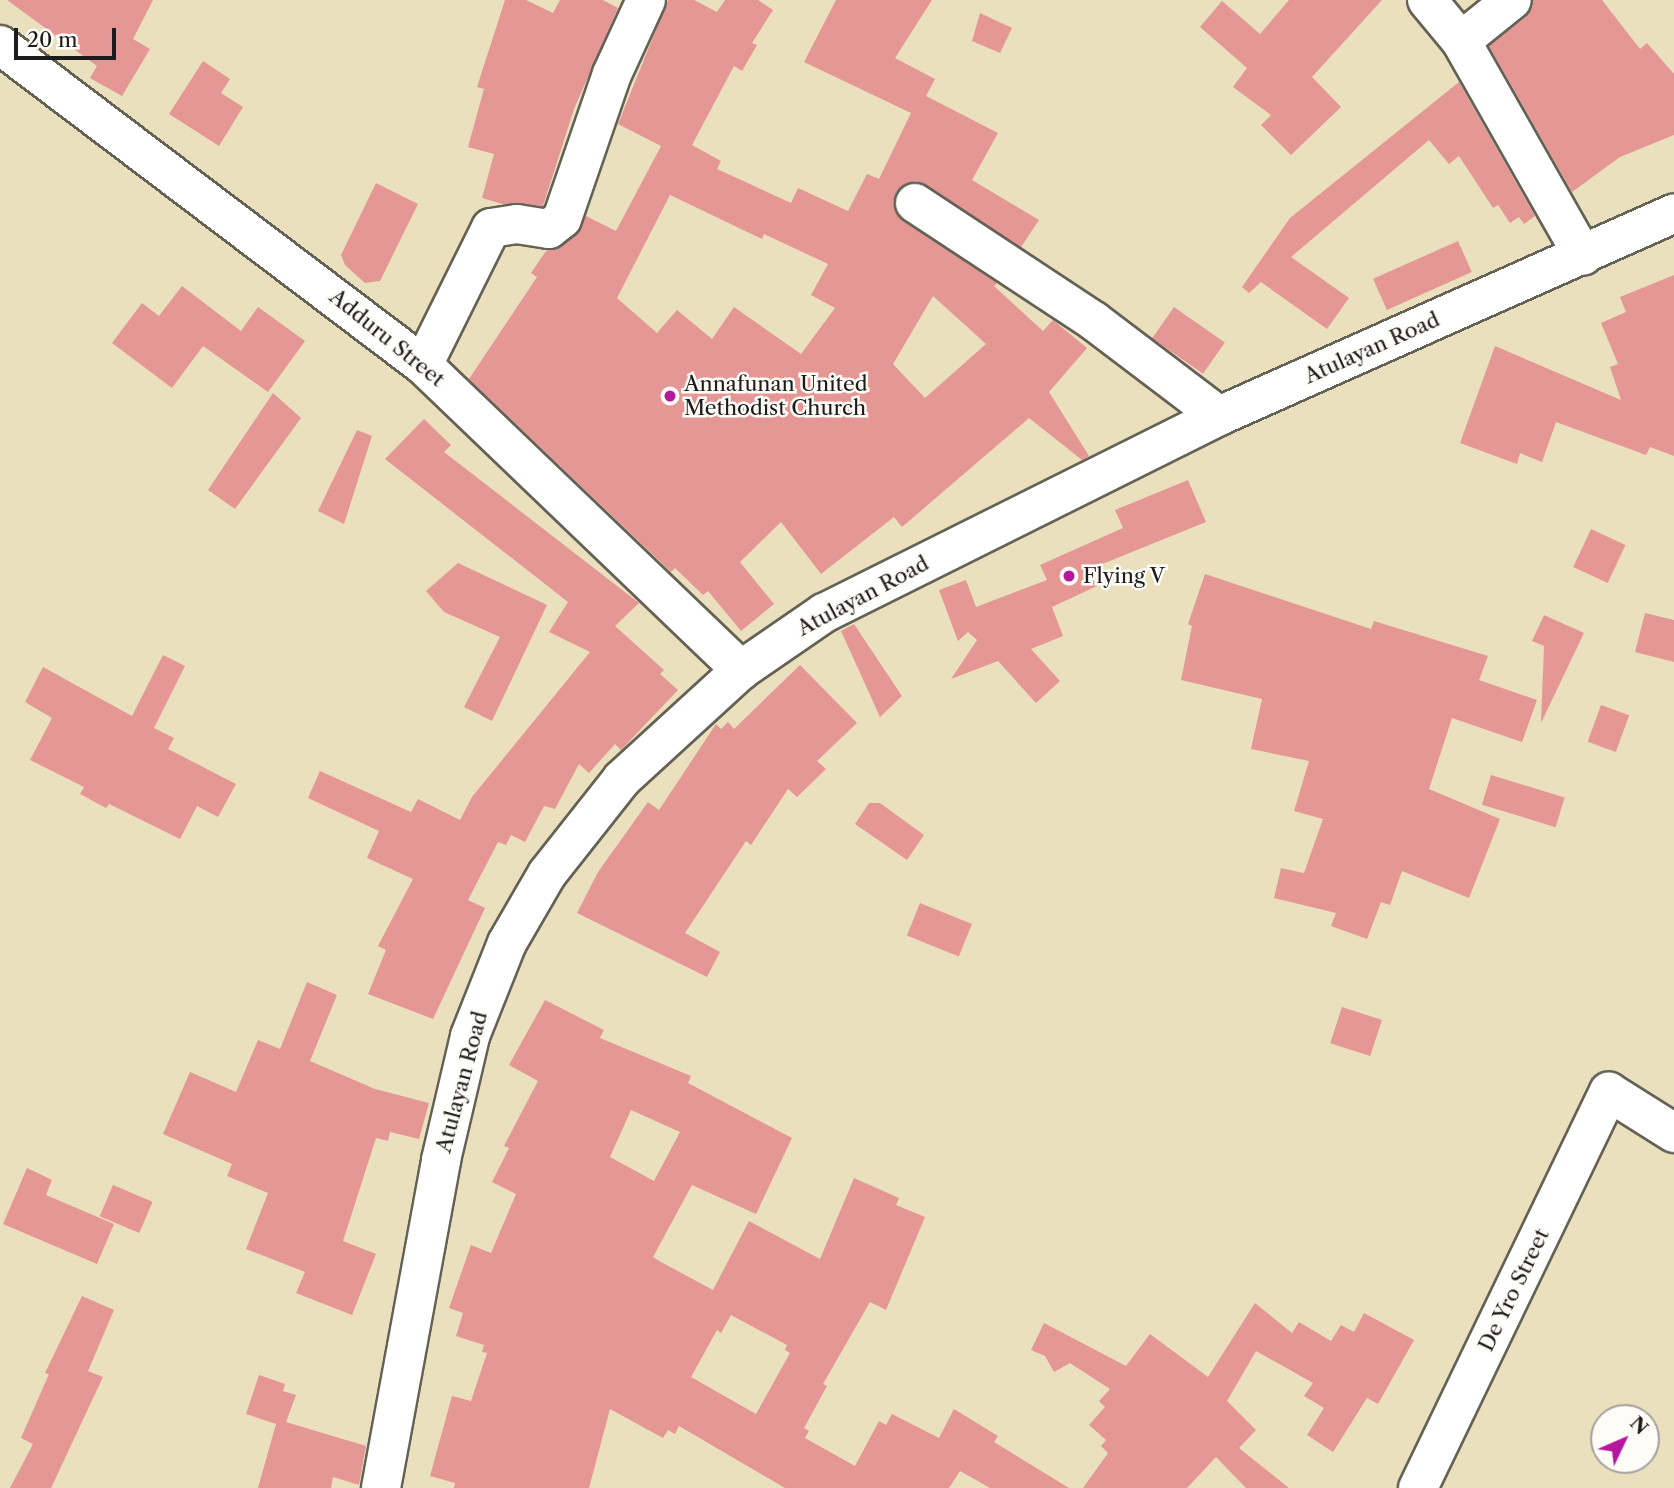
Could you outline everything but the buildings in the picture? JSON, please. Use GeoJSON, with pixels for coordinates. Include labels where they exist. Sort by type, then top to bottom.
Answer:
{"type":"FeatureCollection","features":[{"type":"Feature","properties":{"kind":"street"},"geometry":{"type":"LineString","coordinates":[[423,365],[491,228],[517,224],[549,229],[562,219],[612,74],[646,0]]}},
{"type":"Feature","properties":{"kind":"street"},"geometry":{"type":"LineString","coordinates":[[1427,0],[1461,41],[1583,256]]}},
{"type":"Feature","properties":{"kind":"street"},"geometry":{"type":"LineString","coordinates":[[1461,41],[1511,0]]}},
{"type":"Feature","properties":{"kind":"street","name":"Adduru Street"},"geometry":{"type":"LineString","coordinates":[[0,45],[423,365],[741,670]]}},
{"type":"Feature","properties":{"kind":"street"},"geometry":{"type":"LineString","coordinates":[[915,203],[1094,321],[1219,416]]}},
{"type":"Feature","properties":{"kind":"street","name":"Atulayan Road"},"geometry":{"type":"LineString","coordinates":[[381,1488],[444,1147],[470,1036],[507,943],[547,874],[622,779],[741,670],[824,613],[1219,416],[1583,256],[1674,213]]}},
{"type":"Feature","properties":{"kind":"street","name":"De Yro Street"},"geometry":{"type":"LineString","coordinates":[[1418,1488],[1609,1091],[1674,1133]]}},
{"type":"Feature","properties":{"kind":"place","name":"Annafunan United Methodist Church"},"geometry":{"type":"Point","coordinates":[670,396]}},
{"type":"Feature","properties":{"kind":"place","name":"Flying V"},"geometry":{"type":"Point","coordinates":[1069,576]}}]}
